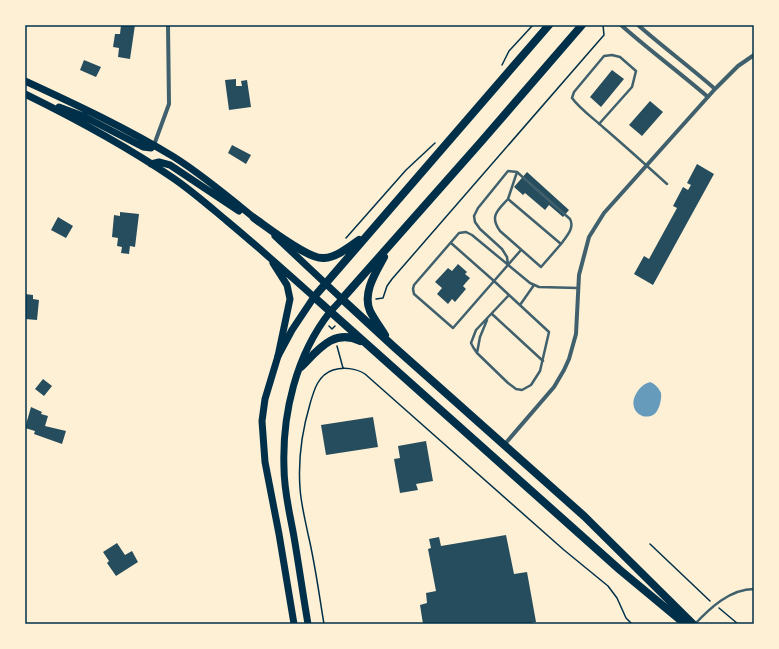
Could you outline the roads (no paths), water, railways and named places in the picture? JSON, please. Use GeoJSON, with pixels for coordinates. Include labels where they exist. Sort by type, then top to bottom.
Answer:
{"type":"FeatureCollection","features":[{"type":"Feature","properties":{"kind":"highway"},"geometry":{"type":"LineString","coordinates":[[549,25],[314,297],[620,570],[685,624]]}},
{"type":"Feature","properties":{"kind":"highway"},"geometry":{"type":"LineString","coordinates":[[582,25],[342,299],[392,346],[584,516],[694,624]]}},
{"type":"Feature","properties":{"kind":"highway"},"geometry":{"type":"LineString","coordinates":[[254,218],[300,250],[323,259],[337,254],[370,232]]}},
{"type":"Feature","properties":{"kind":"highway"},"geometry":{"type":"LineString","coordinates":[[392,346],[369,309],[368,299],[371,281],[376,271],[402,232]]}},
{"type":"Feature","properties":{"kind":"highway"},"geometry":{"type":"LineString","coordinates":[[300,367],[335,338],[346,336],[359,340],[379,355]]}},
{"type":"Feature","properties":{"kind":"main road"},"geometry":{"type":"LineString","coordinates":[[25,80],[154,146],[200,175],[271,232],[342,299],[323,321],[300,367],[288,409],[284,439],[284,469],[287,499],[308,624]]}},
{"type":"Feature","properties":{"kind":"main road"},"geometry":{"type":"LineString","coordinates":[[25,94],[96,131],[174,179],[269,256],[314,297],[292,330],[278,356]]}},
{"type":"Feature","properties":{"kind":"main road"},"geometry":{"type":"LineString","coordinates":[[40,101],[83,116],[143,147],[151,148],[154,146]]}},
{"type":"Feature","properties":{"kind":"main road"},"geometry":{"type":"LineString","coordinates":[[151,164],[159,162],[174,168],[271,232]]}},
{"type":"Feature","properties":{"kind":"main road"},"geometry":{"type":"LineString","coordinates":[[269,256],[287,285],[290,299],[278,356],[265,399],[262,420],[263,435],[265,462],[294,624]]}},
{"type":"Feature","properties":{"kind":"street"},"geometry":{"type":"LineString","coordinates":[[154,146],[169,104],[168,25]]}},
{"type":"Feature","properties":{"kind":"street"},"geometry":{"type":"LineString","coordinates":[[621,25],[654,54],[678,71],[708,97]]}},
{"type":"Feature","properties":{"kind":"street"},"geometry":{"type":"LineString","coordinates":[[638,25],[669,52],[682,60],[715,89]]}},
{"type":"Feature","properties":{"kind":"street"},"geometry":{"type":"LineString","coordinates":[[504,445],[554,386],[564,370],[576,334],[579,275],[589,237],[604,212],[715,89],[738,66],[754,55]]}},
{"type":"Feature","properties":{"kind":"lane"},"geometry":{"type":"LineString","coordinates":[[600,124],[632,87],[635,79],[636,71],[620,57],[612,55],[604,56],[574,92],[572,98],[575,102],[667,184]]}},
{"type":"Feature","properties":{"kind":"lane"},"geometry":{"type":"LineString","coordinates":[[508,265],[507,257],[502,249],[480,229],[475,222],[474,216],[478,208],[497,186],[504,174],[508,171],[516,172],[570,219],[572,227],[561,244],[541,267],[500,231],[495,222],[497,212],[508,199],[516,172]]}},
{"type":"Feature","properties":{"kind":"lane"},"geometry":{"type":"LineString","coordinates":[[508,199],[561,244]]}},
{"type":"Feature","properties":{"kind":"lane"},"geometry":{"type":"LineString","coordinates":[[521,250],[508,265],[453,328],[414,294],[414,285],[458,233],[466,232],[472,235],[508,265],[530,283],[534,285],[539,287],[578,288]]}},
{"type":"Feature","properties":{"kind":"lane"},"geometry":{"type":"LineString","coordinates":[[450,243],[509,294],[549,332],[540,371],[531,385],[522,390],[516,389],[508,383],[478,353],[473,347],[472,342],[473,336],[480,325],[492,314],[509,294]]}},
{"type":"Feature","properties":{"kind":"lane"},"geometry":{"type":"LineString","coordinates":[[520,305],[534,285]]}},
{"type":"Feature","properties":{"kind":"lane"},"geometry":{"type":"LineString","coordinates":[[492,314],[543,361]]}},
{"type":"Feature","properties":{"kind":"lane"},"geometry":{"type":"LineString","coordinates":[[478,353],[479,342],[487,319]]}},
{"type":"Feature","properties":{"kind":"lane"},"geometry":{"type":"LineString","coordinates":[[694,624],[723,598],[748,589],[754,589]]}},
{"type":"Feature","properties":{"kind":"water"},"geometry":{"type":"Polygon","coordinates":[[[650,382],[658,388],[661,393],[660,402],[653,415],[644,416],[637,413],[634,401],[639,389],[643,385],[650,382]]]}}]}
